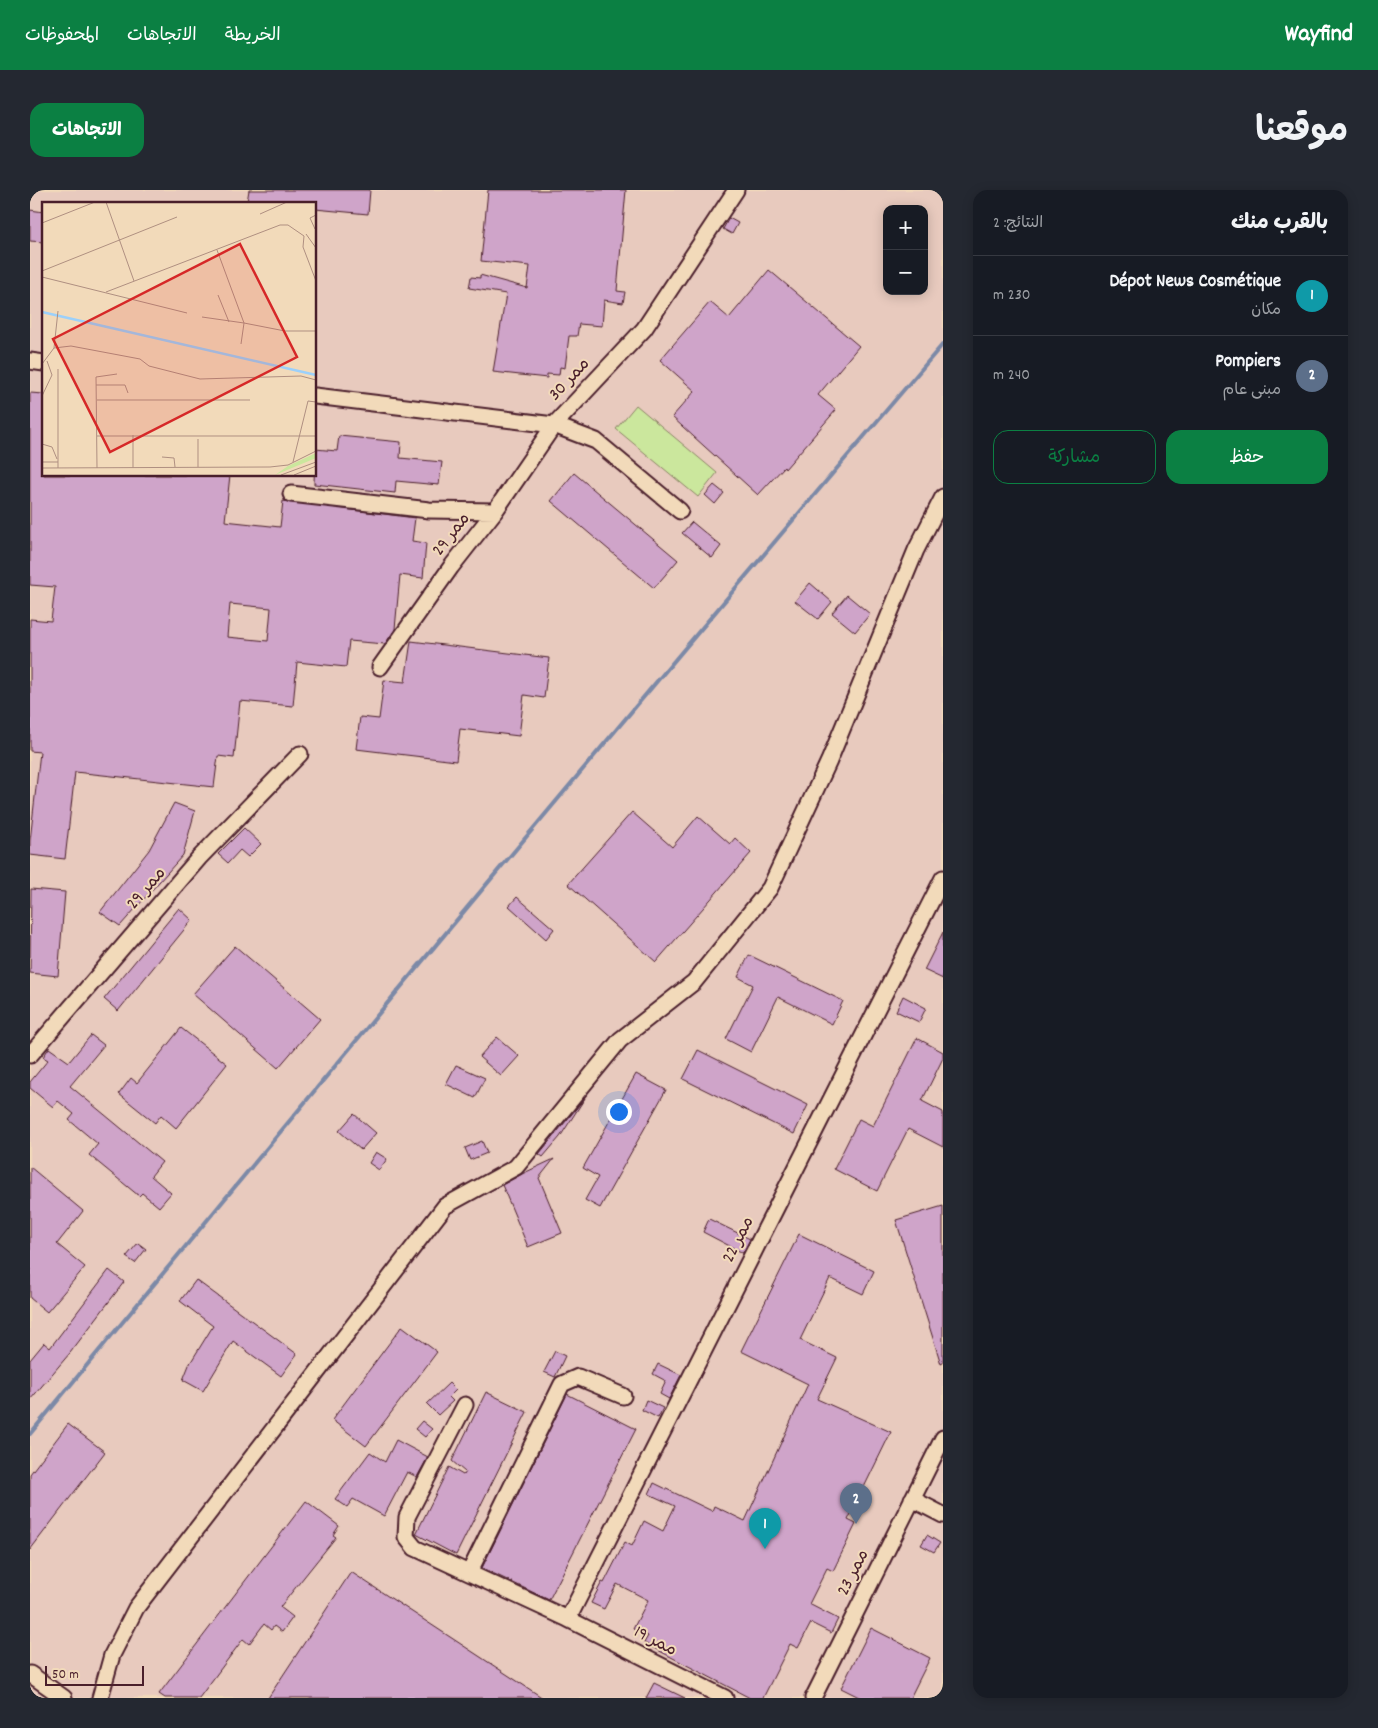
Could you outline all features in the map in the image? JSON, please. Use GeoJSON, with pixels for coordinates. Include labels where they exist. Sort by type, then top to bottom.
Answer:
{"type":"FeatureCollection","features":[{"type":"Feature","properties":{"kind":"lane","name":"ممر 30"},"geometry":{"type":"LineString","coordinates":[[316,396],[554,425],[644,329],[736,190]]}},
{"type":"Feature","properties":{"kind":"lane","name":"ممر 29"},"geometry":{"type":"LineString","coordinates":[[380,667],[451,568],[495,511],[554,425]]}},
{"type":"Feature","properties":{"kind":"lane"},"geometry":{"type":"LineString","coordinates":[[554,425],[596,441],[680,511]]}},
{"type":"Feature","properties":{"kind":"lane"},"geometry":{"type":"LineString","coordinates":[[291,494],[429,510],[495,511]]}},
{"type":"Feature","properties":{"kind":"lane"},"geometry":{"type":"LineString","coordinates":[[100,1698],[112,1656],[136,1608],[445,1206],[516,1167],[620,1040],[694,982],[770,888],[829,761],[916,550],[943,497]]}},
{"type":"Feature","properties":{"kind":"lane","name":"ممر 29"},"geometry":{"type":"LineString","coordinates":[[30,1055],[199,858],[300,754]]}},
{"type":"Feature","properties":{"kind":"lane","name":"ممر 22"},"geometry":{"type":"LineString","coordinates":[[568,1619],[943,878]]}},
{"type":"Feature","properties":{"kind":"lane"},"geometry":{"type":"LineString","coordinates":[[469,1573],[562,1384],[578,1377],[623,1396]]}},
{"type":"Feature","properties":{"kind":"lane","name":"ممر 19"},"geometry":{"type":"LineString","coordinates":[[465,1405],[407,1517],[406,1537],[415,1548],[568,1619],[724,1698]]}},
{"type":"Feature","properties":{"kind":"lane","name":"ممر 23"},"geometry":{"type":"LineString","coordinates":[[812,1698],[943,1438]]}},
{"type":"Feature","properties":{"kind":"lane"},"geometry":{"type":"LineString","coordinates":[[912,1500],[943,1516]]}},
{"type":"Feature","properties":{"kind":"lane"},"geometry":{"type":"LineString","coordinates":[[30,1674],[64,1698]]}},
{"type":"Feature","properties":{"kind":"shaded area"},"geometry":{"type":"Polygon","coordinates":[[[30,190],[943,190],[943,1698],[30,1698],[30,190]]]}},
{"type":"Feature","properties":{"kind":"green space"},"geometry":{"type":"Polygon","coordinates":[[[636,405],[717,473],[698,497],[616,429],[636,405]]]}},
{"type":"Feature","properties":{"kind":"building"},"geometry":{"type":"Polygon","coordinates":[[[249,190],[370,190],[368,214],[316,209],[316,202],[247,202],[249,190]]]}},
{"type":"Feature","properties":{"kind":"building"},"geometry":{"type":"Polygon","coordinates":[[[488,190],[626,190],[617,291],[625,292],[623,303],[604,300],[602,326],[579,324],[577,336],[569,336],[565,368],[560,367],[559,375],[547,374],[547,378],[493,372],[506,294],[469,288],[471,277],[480,278],[480,275],[527,288],[530,266],[481,261],[488,190]]]}},
{"type":"Feature","properties":{"kind":"building"},"geometry":{"type":"Polygon","coordinates":[[[30,210],[42,212],[42,242],[30,241],[30,210]]]}},
{"type":"Feature","properties":{"kind":"building"},"geometry":{"type":"Polygon","coordinates":[[[729,218],[738,223],[732,234],[723,229],[729,218]]]}},
{"type":"Feature","properties":{"kind":"building"},"geometry":{"type":"Polygon","coordinates":[[[769,270],[859,346],[818,395],[836,410],[785,469],[784,467],[758,495],[672,417],[695,391],[660,360],[710,302],[729,318],[769,270]]]}},
{"type":"Feature","properties":{"kind":"building"},"geometry":{"type":"Polygon","coordinates":[[[30,393],[42,394],[42,476],[230,476],[225,521],[280,527],[283,501],[415,518],[412,541],[426,543],[423,578],[400,575],[395,629],[385,644],[349,641],[346,667],[297,662],[293,706],[240,701],[234,758],[218,756],[214,787],[75,772],[65,859],[30,855],[40,752],[30,751],[30,619],[51,621],[55,587],[30,585],[30,393]],[[230,604],[227,637],[268,641],[271,608],[230,604]]]}},
{"type":"Feature","properties":{"kind":"building"},"geometry":{"type":"Polygon","coordinates":[[[339,436],[401,442],[400,458],[442,462],[439,485],[396,481],[395,493],[314,484],[314,476],[316,476],[316,449],[337,451],[339,436]]]}},
{"type":"Feature","properties":{"kind":"building"},"geometry":{"type":"Polygon","coordinates":[[[574,473],[678,560],[654,588],[551,501],[574,473]]]}},
{"type":"Feature","properties":{"kind":"building"},"geometry":{"type":"Polygon","coordinates":[[[714,485],[724,493],[715,504],[705,495],[714,485]]]}},
{"type":"Feature","properties":{"kind":"building"},"geometry":{"type":"Polygon","coordinates":[[[692,522],[721,546],[712,558],[682,533],[692,522]]]}},
{"type":"Feature","properties":{"kind":"building"},"geometry":{"type":"Polygon","coordinates":[[[810,583],[832,602],[818,619],[795,601],[810,583]]]}},
{"type":"Feature","properties":{"kind":"building"},"geometry":{"type":"Polygon","coordinates":[[[847,595],[870,614],[855,632],[832,613],[847,595]]]}},
{"type":"Feature","properties":{"kind":"building"},"geometry":{"type":"Polygon","coordinates":[[[411,641],[549,658],[544,698],[524,695],[519,736],[460,729],[456,761],[356,749],[360,717],[379,719],[384,680],[405,682],[411,641]]]}},
{"type":"Feature","properties":{"kind":"building"},"geometry":{"type":"Polygon","coordinates":[[[174,803],[195,811],[183,855],[120,926],[100,912],[149,850],[174,803]]]}},
{"type":"Feature","properties":{"kind":"building"},"geometry":{"type":"Polygon","coordinates":[[[632,812],[672,847],[698,816],[730,844],[735,838],[751,853],[656,962],[568,884],[632,812]]]}},
{"type":"Feature","properties":{"kind":"building"},"geometry":{"type":"Polygon","coordinates":[[[244,828],[261,844],[248,857],[240,850],[228,863],[218,854],[244,828]]]}},
{"type":"Feature","properties":{"kind":"building"},"geometry":{"type":"Polygon","coordinates":[[[31,889],[65,892],[58,976],[30,973],[31,889]]]}},
{"type":"Feature","properties":{"kind":"building"},"geometry":{"type":"Polygon","coordinates":[[[517,897],[554,929],[546,939],[509,906],[517,897]]]}},
{"type":"Feature","properties":{"kind":"building"},"geometry":{"type":"Polygon","coordinates":[[[179,908],[192,920],[118,1011],[104,999],[179,908]]]}},
{"type":"Feature","properties":{"kind":"building"},"geometry":{"type":"Polygon","coordinates":[[[943,932],[943,979],[924,970],[943,932]]]}},
{"type":"Feature","properties":{"kind":"building"},"geometry":{"type":"Polygon","coordinates":[[[235,946],[320,1019],[278,1068],[193,994],[235,946]]]}},
{"type":"Feature","properties":{"kind":"building"},"geometry":{"type":"Polygon","coordinates":[[[749,955],[843,1001],[832,1024],[778,997],[751,1052],[726,1039],[753,985],[738,977],[749,955]]]}},
{"type":"Feature","properties":{"kind":"building"},"geometry":{"type":"Polygon","coordinates":[[[903,996],[926,1008],[919,1022],[896,1011],[903,996]]]}},
{"type":"Feature","properties":{"kind":"building"},"geometry":{"type":"Polygon","coordinates":[[[181,1028],[227,1064],[176,1128],[161,1115],[155,1123],[119,1094],[131,1078],[137,1083],[181,1028]]]}},
{"type":"Feature","properties":{"kind":"building"},"geometry":{"type":"Polygon","coordinates":[[[91,1035],[104,1045],[70,1086],[162,1162],[151,1176],[171,1193],[159,1207],[142,1193],[139,1196],[89,1155],[98,1144],[69,1120],[74,1114],[58,1101],[53,1107],[30,1088],[30,1082],[48,1060],[43,1057],[49,1048],[69,1062],[91,1035]]]}},
{"type":"Feature","properties":{"kind":"building"},"geometry":{"type":"Polygon","coordinates":[[[497,1037],[519,1056],[501,1076],[479,1057],[497,1037]]]}},
{"type":"Feature","properties":{"kind":"building"},"geometry":{"type":"Polygon","coordinates":[[[917,1038],[943,1052],[943,1058],[922,1101],[943,1112],[943,1147],[908,1129],[877,1191],[834,1169],[859,1119],[873,1126],[917,1038]]]}},
{"type":"Feature","properties":{"kind":"building"},"geometry":{"type":"Polygon","coordinates":[[[698,1050],[808,1105],[794,1134],[683,1079],[698,1050]]]}},
{"type":"Feature","properties":{"kind":"building"},"geometry":{"type":"Polygon","coordinates":[[[456,1065],[485,1078],[475,1098],[446,1084],[456,1065]]]}},
{"type":"Feature","properties":{"kind":"building"},"geometry":{"type":"Polygon","coordinates":[[[636,1074],[666,1090],[600,1208],[585,1200],[598,1177],[583,1168],[636,1074]]]}},
{"type":"Feature","properties":{"kind":"building"},"geometry":{"type":"Polygon","coordinates":[[[585,1098],[560,1137],[543,1157],[539,1154],[585,1098]]]}},
{"type":"Feature","properties":{"kind":"building"},"geometry":{"type":"Polygon","coordinates":[[[354,1114],[376,1133],[361,1150],[339,1131],[354,1114]]]}},
{"type":"Feature","properties":{"kind":"building"},"geometry":{"type":"Polygon","coordinates":[[[482,1141],[487,1153],[470,1160],[465,1148],[482,1141]]]}},
{"type":"Feature","properties":{"kind":"building"},"geometry":{"type":"Polygon","coordinates":[[[376,1152],[387,1159],[379,1170],[369,1163],[376,1152]]]}},
{"type":"Feature","properties":{"kind":"building"},"geometry":{"type":"Polygon","coordinates":[[[554,1159],[539,1178],[562,1233],[528,1247],[502,1185],[554,1159]]]}},
{"type":"Feature","properties":{"kind":"building"},"geometry":{"type":"Polygon","coordinates":[[[30,1167],[83,1211],[57,1244],[85,1267],[47,1312],[30,1298],[30,1167]]]}},
{"type":"Feature","properties":{"kind":"building"},"geometry":{"type":"Polygon","coordinates":[[[943,1206],[943,1363],[941,1364],[896,1220],[943,1206]]]}},
{"type":"Feature","properties":{"kind":"building"},"geometry":{"type":"Polygon","coordinates":[[[709,1219],[750,1239],[743,1253],[703,1232],[709,1219]]]}},
{"type":"Feature","properties":{"kind":"building"},"geometry":{"type":"Polygon","coordinates":[[[799,1234],[874,1271],[863,1294],[830,1278],[800,1340],[837,1358],[817,1399],[891,1432],[848,1520],[856,1524],[833,1571],[827,1568],[809,1604],[838,1619],[831,1633],[811,1623],[798,1648],[790,1644],[763,1698],[750,1698],[644,1643],[648,1636],[633,1629],[648,1600],[617,1584],[604,1609],[591,1603],[602,1582],[604,1583],[625,1542],[632,1546],[644,1521],[663,1531],[675,1506],[649,1494],[654,1483],[712,1511],[714,1506],[745,1521],[808,1384],[741,1351],[799,1234]]]}},
{"type":"Feature","properties":{"kind":"building"},"geometry":{"type":"Polygon","coordinates":[[[138,1243],[146,1249],[135,1263],[126,1257],[138,1243]]]}},
{"type":"Feature","properties":{"kind":"building"},"geometry":{"type":"Polygon","coordinates":[[[109,1270],[124,1282],[70,1353],[30,1400],[30,1360],[44,1343],[50,1348],[109,1270]]]}},
{"type":"Feature","properties":{"kind":"building"},"geometry":{"type":"Polygon","coordinates":[[[196,1280],[297,1354],[281,1376],[233,1341],[203,1391],[183,1380],[189,1365],[213,1326],[180,1301],[196,1280]]]}},
{"type":"Feature","properties":{"kind":"building"},"geometry":{"type":"Polygon","coordinates":[[[402,1326],[437,1352],[366,1446],[332,1420],[402,1326]]]}},
{"type":"Feature","properties":{"kind":"building"},"geometry":{"type":"Polygon","coordinates":[[[555,1351],[565,1356],[555,1377],[544,1372],[555,1351]]]}},
{"type":"Feature","properties":{"kind":"building"},"geometry":{"type":"Polygon","coordinates":[[[658,1364],[681,1375],[669,1399],[660,1394],[666,1381],[653,1374],[658,1364]]]}},
{"type":"Feature","properties":{"kind":"building"},"geometry":{"type":"Polygon","coordinates":[[[449,1383],[456,1390],[449,1397],[453,1401],[438,1415],[427,1404],[449,1383]]]}},
{"type":"Feature","properties":{"kind":"building"},"geometry":{"type":"Polygon","coordinates":[[[486,1392],[527,1412],[456,1555],[416,1534],[449,1467],[463,1475],[465,1472],[452,1461],[486,1392]]]}},
{"type":"Feature","properties":{"kind":"building"},"geometry":{"type":"Polygon","coordinates":[[[567,1394],[636,1429],[549,1600],[482,1568],[567,1394]]]}},
{"type":"Feature","properties":{"kind":"building"},"geometry":{"type":"Polygon","coordinates":[[[646,1400],[663,1408],[658,1418],[642,1410],[646,1400]]]}},
{"type":"Feature","properties":{"kind":"building"},"geometry":{"type":"Polygon","coordinates":[[[422,1421],[432,1429],[425,1437],[415,1429],[422,1421]]]}},
{"type":"Feature","properties":{"kind":"building"},"geometry":{"type":"Polygon","coordinates":[[[68,1424],[105,1452],[30,1550],[30,1474],[68,1424]]]}},
{"type":"Feature","properties":{"kind":"building"},"geometry":{"type":"Polygon","coordinates":[[[396,1440],[428,1457],[417,1477],[407,1472],[384,1516],[353,1499],[347,1507],[335,1499],[370,1452],[385,1462],[396,1440]]]}},
{"type":"Feature","properties":{"kind":"building"},"geometry":{"type":"Polygon","coordinates":[[[306,1501],[339,1526],[333,1535],[336,1537],[280,1607],[293,1617],[282,1632],[274,1626],[271,1630],[264,1624],[249,1644],[243,1639],[199,1698],[165,1698],[159,1694],[306,1501]]]}},
{"type":"Feature","properties":{"kind":"building"},"geometry":{"type":"Polygon","coordinates":[[[927,1535],[940,1543],[934,1552],[921,1545],[927,1535]]]}},
{"type":"Feature","properties":{"kind":"building"},"geometry":{"type":"Polygon","coordinates":[[[351,1572],[543,1698],[268,1698],[351,1572]]]}},
{"type":"Feature","properties":{"kind":"building"},"geometry":{"type":"Polygon","coordinates":[[[871,1628],[930,1658],[910,1698],[861,1698],[841,1688],[871,1628]]]}},
{"type":"Feature","properties":{"kind":"building"},"geometry":{"type":"Polygon","coordinates":[[[654,1683],[685,1698],[646,1698],[654,1683]]]}},
{"type":"Feature","properties":{"kind":"waterway"},"geometry":{"type":"LineString","coordinates":[[30,1434],[598,751],[943,344]]}},
{"type":"Feature","properties":{"kind":"place","name":"Pompiers"},"geometry":{"type":"Point","coordinates":[856,1524]}},
{"type":"Feature","properties":{"kind":"place","name":"Dépot News Cosmétique"},"geometry":{"type":"Point","coordinates":[765,1549]}}]}
